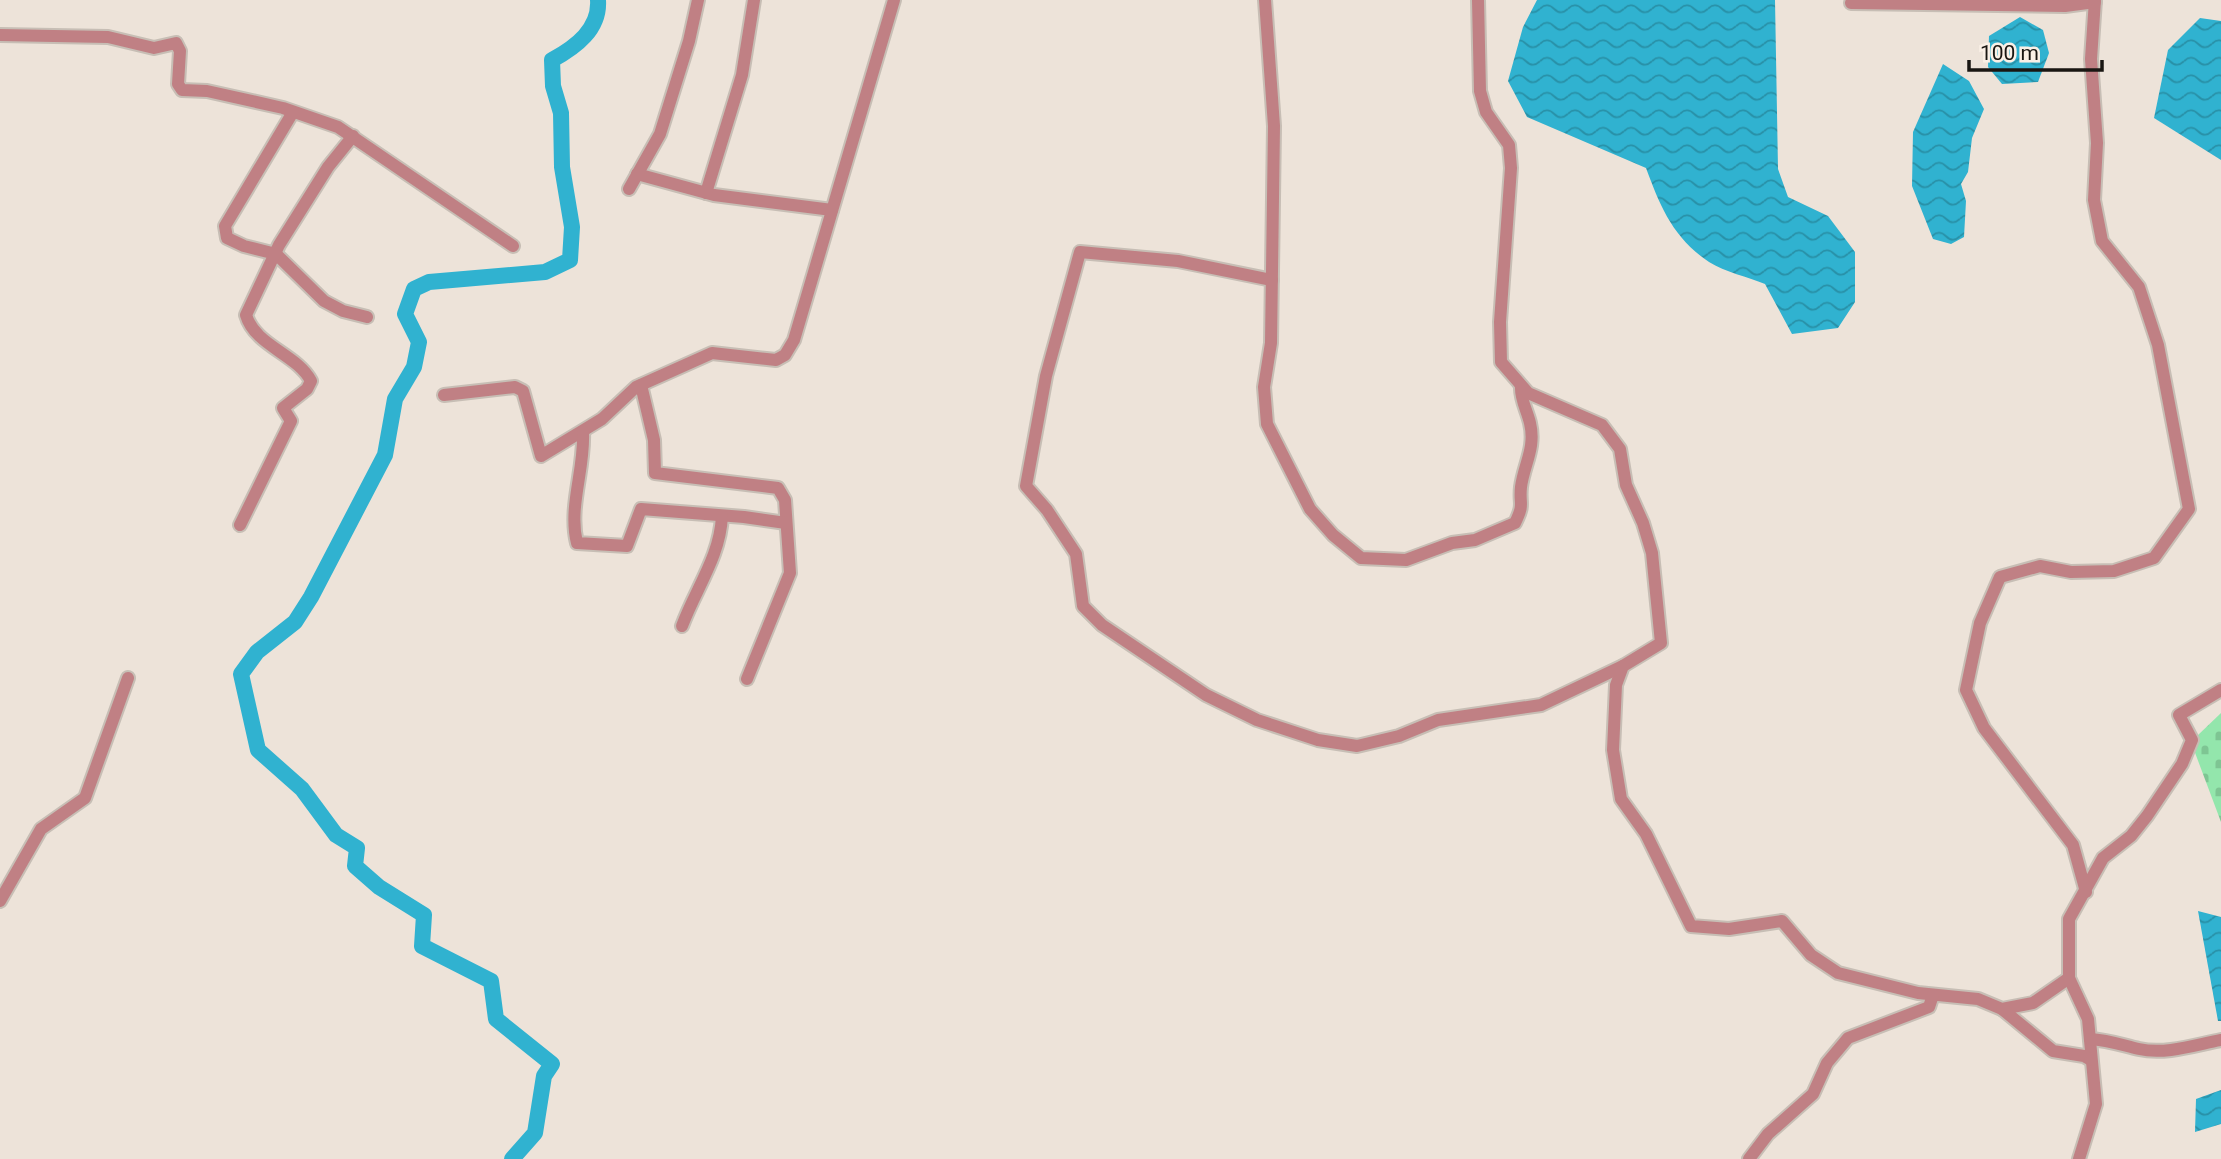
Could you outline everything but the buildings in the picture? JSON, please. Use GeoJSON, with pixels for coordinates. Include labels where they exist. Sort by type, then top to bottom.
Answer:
{"type":"FeatureCollection","features":[{"type":"Feature","properties":{"kind":"street"},"geometry":{"type":"LineString","coordinates":[[629,189],[660,134],[672,101],[698,0]]}},
{"type":"Feature","properties":{"kind":"street"},"geometry":{"type":"LineString","coordinates":[[706,193],[742,75],[754,0]]}},
{"type":"Feature","properties":{"kind":"street"},"geometry":{"type":"LineString","coordinates":[[444,396],[515,387],[523,391],[541,456],[583,432],[641,385],[712,352],[776,360],[785,355],[794,340],[894,0]]}},
{"type":"Feature","properties":{"kind":"street"},"geometry":{"type":"LineString","coordinates":[[1265,0],[1274,126],[1271,343],[1264,387],[1267,424],[1310,509],[1333,535],[1361,558],[1406,560],[1452,543],[1475,540],[1515,523],[1524,506],[1521,488],[1533,446],[1531,424],[1520,395],[1521,386]]}},
{"type":"Feature","properties":{"kind":"street"},"geometry":{"type":"LineString","coordinates":[[1272,280],[1178,261],[1080,252],[1046,376],[1026,486],[1047,510],[1076,554],[1083,606],[1102,625],[1206,695],[1257,720],[1318,740],[1357,746],[1399,736],[1438,720],[1489,710],[1541,705],[1623,666],[1661,643],[1652,553],[1643,523],[1626,485],[1620,449],[1602,425],[1528,393],[1501,362],[1500,323],[1511,168],[1509,145],[1486,112],[1480,91],[1478,0]]}},
{"type":"Feature","properties":{"kind":"street"},"geometry":{"type":"LineString","coordinates":[[1851,3],[2065,6],[2095,1],[2091,59],[2097,143],[2094,200],[2102,241],[2138,287],[2158,345],[2189,509],[2154,558],[2114,571],[2071,572],[2040,566],[2000,577],[1980,623],[1966,690],[1984,728],[2073,845],[2086,892]]}},
{"type":"Feature","properties":{"kind":"street"},"geometry":{"type":"LineString","coordinates":[[0,35],[108,37],[153,48],[176,43],[180,51],[178,84],[182,90],[207,91],[293,111],[338,127],[513,246]]}},
{"type":"Feature","properties":{"kind":"street"},"geometry":{"type":"LineString","coordinates":[[293,111],[225,226],[227,238],[244,246],[276,254],[324,301],[367,317]]}},
{"type":"Feature","properties":{"kind":"street"},"geometry":{"type":"LineString","coordinates":[[240,525],[292,421],[283,408],[307,389],[311,381],[307,373],[248,324],[246,315],[276,254],[328,167],[353,136]]}},
{"type":"Feature","properties":{"kind":"street"},"geometry":{"type":"LineString","coordinates":[[637,174],[706,193],[832,210]]}},
{"type":"Feature","properties":{"kind":"street"},"geometry":{"type":"LineString","coordinates":[[641,385],[654,440],[655,472],[778,488],[785,500],[790,573],[747,679]]}},
{"type":"Feature","properties":{"kind":"street"},"geometry":{"type":"LineString","coordinates":[[583,432],[584,454],[572,523],[577,543],[627,546],[641,509],[786,523]]}},
{"type":"Feature","properties":{"kind":"street"},"geometry":{"type":"LineString","coordinates":[[682,626],[693,595],[714,557],[721,535],[722,516]]}},
{"type":"Feature","properties":{"kind":"street"},"geometry":{"type":"LineString","coordinates":[[1623,666],[1616,685],[1613,718],[1613,750],[1621,799],[1646,834],[1690,926],[1729,929],[1782,921],[1811,955],[1838,973],[1933,995],[1978,999],[2002,1009],[2053,1051],[2084,1056],[2091,1060]]}},
{"type":"Feature","properties":{"kind":"street"},"geometry":{"type":"LineString","coordinates":[[0,901],[41,829],[85,798],[128,678]]}},
{"type":"Feature","properties":{"kind":"street"},"geometry":{"type":"LineString","coordinates":[[2079,1159],[2096,1104],[2088,1019],[2069,978],[2069,919],[2103,858],[2130,836],[2182,764],[2192,740],[2179,715],[2221,690]]}},
{"type":"Feature","properties":{"kind":"street"},"geometry":{"type":"LineString","coordinates":[[2002,1009],[2033,1003],[2069,978]]}},
{"type":"Feature","properties":{"kind":"street"},"geometry":{"type":"LineString","coordinates":[[1749,1159],[1768,1134],[1813,1094],[1827,1063],[1848,1038],[1929,1007],[1933,995]]}},
{"type":"Feature","properties":{"kind":"street"},"geometry":{"type":"LineString","coordinates":[[2090,1039],[2112,1040],[2141,1049],[2175,1049],[2221,1040]]}},
{"type":"Feature","properties":{"kind":"green space"},"geometry":{"type":"Polygon","coordinates":[[[2221,713],[2221,822],[2194,750],[2197,736],[2221,713]]]}},
{"type":"Feature","properties":{"kind":"water"},"geometry":{"type":"Polygon","coordinates":[[[1537,0],[1775,0],[1778,169],[1788,197],[1828,216],[1855,252],[1855,302],[1838,328],[1792,334],[1765,284],[1715,266],[1686,243],[1669,220],[1646,168],[1527,117],[1508,81],[1523,27],[1537,0]]]}},
{"type":"Feature","properties":{"kind":"water"},"geometry":{"type":"Polygon","coordinates":[[[2020,17],[2043,30],[2049,53],[2038,82],[2002,84],[1988,67],[1989,36],[2020,17]]]}},
{"type":"Feature","properties":{"kind":"water"},"geometry":{"type":"Polygon","coordinates":[[[2200,18],[2221,21],[2221,160],[2154,118],[2168,50],[2200,18]]]}},
{"type":"Feature","properties":{"kind":"water"},"geometry":{"type":"Polygon","coordinates":[[[1943,64],[1969,81],[1984,109],[1972,138],[1968,172],[1961,184],[1966,201],[1964,237],[1951,244],[1933,239],[1912,186],[1913,132],[1943,64]]]}},
{"type":"Feature","properties":{"kind":"water"},"geometry":{"type":"Polygon","coordinates":[[[2198,911],[2221,917],[2221,1021],[2218,1021],[2198,911]]]}},
{"type":"Feature","properties":{"kind":"water"},"geometry":{"type":"Polygon","coordinates":[[[2221,1090],[2221,1124],[2195,1132],[2196,1099],[2221,1090]]]}},
{"type":"Feature","properties":{"kind":"waterway"},"geometry":{"type":"LineString","coordinates":[[512,1159],[535,1133],[544,1076],[552,1064],[496,1019],[491,981],[422,946],[424,915],[379,887],[355,866],[357,848],[336,835],[302,789],[258,750],[241,674],[257,652],[295,622],[311,597],[385,455],[395,399],[414,367],[419,342],[405,314],[414,289],[429,282],[545,272],[570,260],[572,227],[562,167],[561,113],[553,86],[552,60],[585,36],[595,20],[598,0]]}}]}
